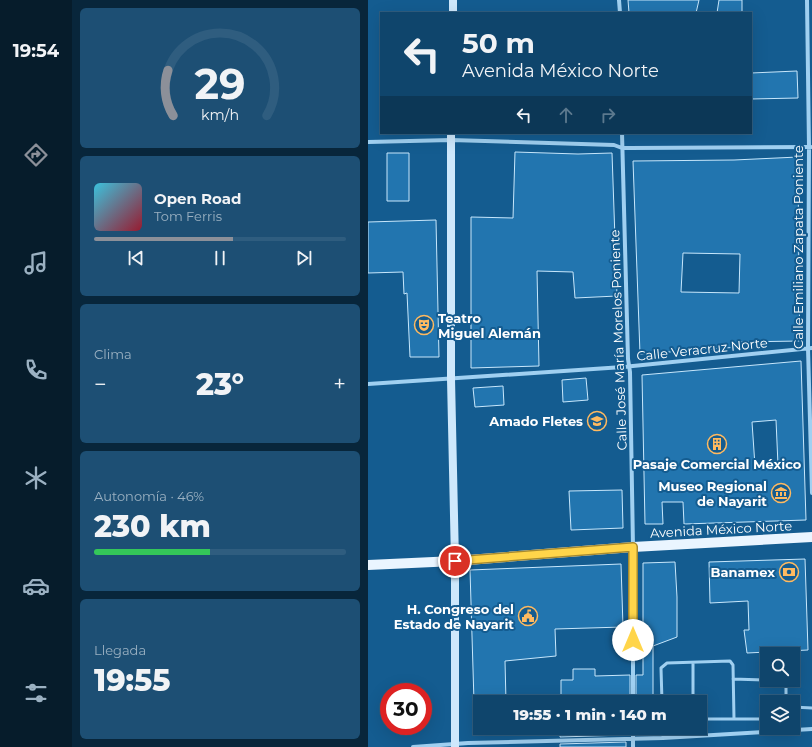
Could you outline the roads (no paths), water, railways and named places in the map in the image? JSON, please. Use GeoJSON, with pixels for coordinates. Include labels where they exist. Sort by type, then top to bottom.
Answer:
{"type":"FeatureCollection","features":[{"type":"Feature","properties":{"kind":"main road"},"geometry":{"type":"LineString","coordinates":[[453,0],[453,12]]}},
{"type":"Feature","properties":{"kind":"main road"},"geometry":{"type":"LineString","coordinates":[[451,137],[451,379],[455,561],[455,746]]}},
{"type":"Feature","properties":{"kind":"main road","name":"Avenida México Norte"},"geometry":{"type":"LineString","coordinates":[[368,566],[455,561],[633,547],[812,537]]}},
{"type":"Feature","properties":{"kind":"street"},"geometry":{"type":"LineString","coordinates":[[619,0],[620,12]]}},
{"type":"Feature","properties":{"kind":"street","name":"Calle Emiliano Zapata Poniente"},"geometry":{"type":"LineString","coordinates":[[807,0],[811,147],[810,348],[812,493]]}},
{"type":"Feature","properties":{"kind":"street","name":"Calle José María Morelos Poniente"},"geometry":{"type":"LineString","coordinates":[[622,134],[633,547],[633,695]]}},
{"type":"Feature","properties":{"kind":"street"},"geometry":{"type":"LineString","coordinates":[[368,142],[451,137],[614,145],[622,148],[811,147]]}},
{"type":"Feature","properties":{"kind":"street","name":"Calle Veracruz Norte"},"geometry":{"type":"LineString","coordinates":[[368,384],[629,366],[810,348]]}},
{"type":"Feature","properties":{"kind":"street"},"geometry":{"type":"LineString","coordinates":[[413,747],[455,746],[468,743],[664,738],[812,729]]}},
{"type":"Feature","properties":{"kind":"street"},"geometry":{"type":"LineString","coordinates":[[633,735],[633,747]]}},
{"type":"Feature","properties":{"kind":"lane"},"geometry":{"type":"LineString","coordinates":[[662,695],[661,668],[663,665],[667,663],[730,660],[733,665],[734,679],[734,719]]}},
{"type":"Feature","properties":{"kind":"lane"},"geometry":{"type":"LineString","coordinates":[[692,662],[693,695]]}},
{"type":"Feature","properties":{"kind":"lane"},"geometry":{"type":"LineString","coordinates":[[734,679],[760,680]]}},
{"type":"Feature","properties":{"kind":"lane"},"geometry":{"type":"LineString","coordinates":[[800,707],[812,708]]}},
{"type":"Feature","properties":{"kind":"lane"},"geometry":{"type":"LineString","coordinates":[[707,719],[760,719]]}},
{"type":"Feature","properties":{"kind":"place","name":"Teatro Miguel Alemán"},"geometry":{"type":"Point","coordinates":[424,325]}},
{"type":"Feature","properties":{"kind":"place","name":"Amado Fletes"},"geometry":{"type":"Point","coordinates":[597,421]}},
{"type":"Feature","properties":{"kind":"place","name":"Pasaje Comercial México"},"geometry":{"type":"Point","coordinates":[717,444]}},
{"type":"Feature","properties":{"kind":"place","name":"Museo Regional de Nayarit"},"geometry":{"type":"Point","coordinates":[781,493]}},
{"type":"Feature","properties":{"kind":"place","name":"Banamex"},"geometry":{"type":"Point","coordinates":[789,572]}},
{"type":"Feature","properties":{"kind":"place","name":"H. Congreso del Estado de Nayarit"},"geometry":{"type":"Point","coordinates":[528,616]}}]}
